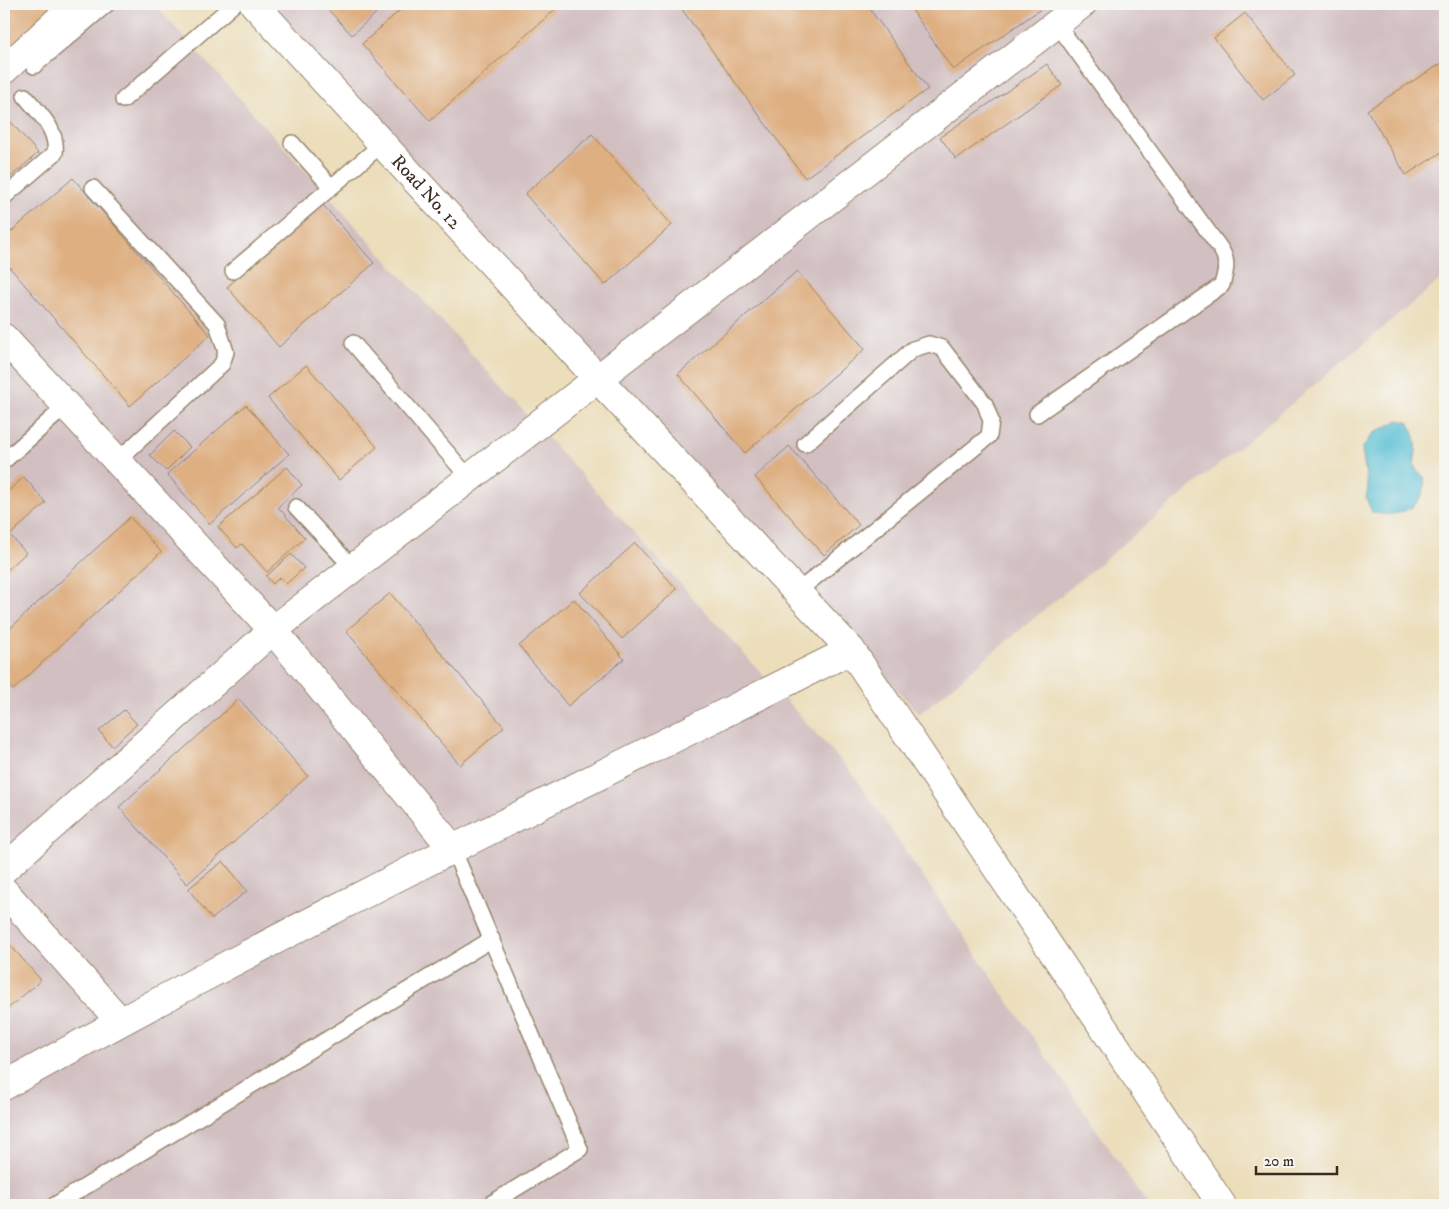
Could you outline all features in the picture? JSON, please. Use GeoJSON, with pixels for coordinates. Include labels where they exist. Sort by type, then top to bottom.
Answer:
{"type":"FeatureCollection","features":[{"type":"Feature","properties":{"kind":"street"},"geometry":{"type":"LineString","coordinates":[[4,70],[76,4]]}},
{"type":"Feature","properties":{"kind":"street","name":"Road No. 12"},"geometry":{"type":"LineString","coordinates":[[254,4],[850,650],[1222,1205]]}},
{"type":"Feature","properties":{"kind":"street"},"geometry":{"type":"LineString","coordinates":[[4,869],[273,630],[599,380],[1082,4]]}},
{"type":"Feature","properties":{"kind":"street"},"geometry":{"type":"LineString","coordinates":[[4,338],[273,630],[453,849]]}},
{"type":"Feature","properties":{"kind":"street"},"geometry":{"type":"LineString","coordinates":[[4,1086],[120,1021],[453,849],[850,650]]}},
{"type":"Feature","properties":{"kind":"street"},"geometry":{"type":"LineString","coordinates":[[4,891],[120,1021]]}},
{"type":"Feature","properties":{"kind":"lane"},"geometry":{"type":"LineString","coordinates":[[34,66],[107,4]]}},
{"type":"Feature","properties":{"kind":"lane"},"geometry":{"type":"LineString","coordinates":[[122,100],[234,4]]}},
{"type":"Feature","properties":{"kind":"lane"},"geometry":{"type":"LineString","coordinates":[[1037,414],[1222,285],[1227,268],[1225,256],[1220,248],[1057,24]]}},
{"type":"Feature","properties":{"kind":"lane"},"geometry":{"type":"LineString","coordinates":[[4,196],[55,153],[56,144],[52,129],[25,96]]}},
{"type":"Feature","properties":{"kind":"lane"},"geometry":{"type":"LineString","coordinates":[[292,143],[331,187]]}},
{"type":"Feature","properties":{"kind":"lane"},"geometry":{"type":"LineString","coordinates":[[233,271],[382,144]]}},
{"type":"Feature","properties":{"kind":"lane"},"geometry":{"type":"LineString","coordinates":[[93,188],[218,324],[226,352],[222,364],[117,461]]}},
{"type":"Feature","properties":{"kind":"lane"},"geometry":{"type":"LineString","coordinates":[[353,343],[470,478]]}},
{"type":"Feature","properties":{"kind":"lane"},"geometry":{"type":"LineString","coordinates":[[797,592],[989,436],[991,421],[985,404],[942,348],[929,344],[912,349],[805,444]]}},
{"type":"Feature","properties":{"kind":"lane"},"geometry":{"type":"LineString","coordinates":[[4,461],[66,406]]}},
{"type":"Feature","properties":{"kind":"lane"},"geometry":{"type":"LineString","coordinates":[[296,507],[353,568]]}},
{"type":"Feature","properties":{"kind":"lane"},"geometry":{"type":"LineString","coordinates":[[453,849],[580,1149],[489,1205]]}},
{"type":"Feature","properties":{"kind":"lane"},"geometry":{"type":"LineString","coordinates":[[55,1205],[492,939]]}},
{"type":"Feature","properties":{"kind":"shaded area"},"geometry":{"type":"Polygon","coordinates":[[[4,4],[154,4],[852,773],[1148,1205],[4,1205],[4,4]]]}},
{"type":"Feature","properties":{"kind":"shaded area"},"geometry":{"type":"Polygon","coordinates":[[[268,4],[1445,4],[1445,276],[919,714],[268,4]]]}},
{"type":"Feature","properties":{"kind":"water"},"geometry":{"type":"Polygon","coordinates":[[[1399,420],[1408,422],[1414,433],[1416,450],[1414,462],[1416,469],[1424,477],[1424,487],[1421,496],[1409,509],[1391,514],[1372,512],[1366,498],[1368,489],[1362,449],[1373,434],[1399,420]]]}},
{"type":"Feature","properties":{"kind":"building"},"geometry":{"type":"Polygon","coordinates":[[[4,4],[68,4],[4,62],[4,4]]]}},
{"type":"Feature","properties":{"kind":"building"},"geometry":{"type":"Polygon","coordinates":[[[323,4],[386,4],[352,35],[323,4]]]}},
{"type":"Feature","properties":{"kind":"building"},"geometry":{"type":"Polygon","coordinates":[[[407,4],[561,4],[430,121],[362,44],[407,4]]]}},
{"type":"Feature","properties":{"kind":"building"},"geometry":{"type":"Polygon","coordinates":[[[678,4],[866,4],[928,89],[805,178],[678,4]]]}},
{"type":"Feature","properties":{"kind":"building"},"geometry":{"type":"Polygon","coordinates":[[[908,4],[1048,4],[953,70],[908,4]]]}},
{"type":"Feature","properties":{"kind":"building"},"geometry":{"type":"Polygon","coordinates":[[[1245,13],[1295,75],[1263,100],[1214,38],[1245,13]]]}},
{"type":"Feature","properties":{"kind":"building"},"geometry":{"type":"Polygon","coordinates":[[[1445,61],[1445,113],[1438,118],[1445,130],[1445,150],[1406,175],[1367,110],[1445,61]]]}},
{"type":"Feature","properties":{"kind":"building"},"geometry":{"type":"Polygon","coordinates":[[[1047,64],[1062,85],[956,159],[940,137],[1047,64]]]}},
{"type":"Feature","properties":{"kind":"building"},"geometry":{"type":"Polygon","coordinates":[[[4,114],[38,153],[4,183],[4,114]]]}},
{"type":"Feature","properties":{"kind":"building"},"geometry":{"type":"Polygon","coordinates":[[[592,134],[672,225],[605,285],[525,194],[592,134]]]}},
{"type":"Feature","properties":{"kind":"building"},"geometry":{"type":"Polygon","coordinates":[[[73,178],[210,335],[130,406],[4,261],[4,238],[73,178]]]}},
{"type":"Feature","properties":{"kind":"building"},"geometry":{"type":"Polygon","coordinates":[[[322,204],[374,263],[279,347],[227,287],[322,204]]]}},
{"type":"Feature","properties":{"kind":"building"},"geometry":{"type":"Polygon","coordinates":[[[797,271],[865,349],[745,453],[678,374],[797,271]]]}},
{"type":"Feature","properties":{"kind":"building"},"geometry":{"type":"Polygon","coordinates":[[[306,365],[377,447],[339,480],[268,398],[306,365]]]}},
{"type":"Feature","properties":{"kind":"building"},"geometry":{"type":"Polygon","coordinates":[[[246,405],[289,454],[210,524],[167,474],[246,405]]]}},
{"type":"Feature","properties":{"kind":"building"},"geometry":{"type":"Polygon","coordinates":[[[174,431],[190,447],[166,471],[150,455],[174,431]]]}},
{"type":"Feature","properties":{"kind":"building"},"geometry":{"type":"Polygon","coordinates":[[[789,446],[859,525],[824,555],[755,477],[789,446]]]}},
{"type":"Feature","properties":{"kind":"building"},"geometry":{"type":"Polygon","coordinates":[[[287,467],[302,485],[278,507],[305,538],[267,572],[242,544],[237,548],[218,527],[287,467]]]}},
{"type":"Feature","properties":{"kind":"building"},"geometry":{"type":"Polygon","coordinates":[[[24,477],[46,503],[10,535],[26,553],[4,573],[4,490],[6,493],[24,477]]]}},
{"type":"Feature","properties":{"kind":"building"},"geometry":{"type":"Polygon","coordinates":[[[130,517],[161,552],[13,690],[4,680],[4,634],[130,517]]]}},
{"type":"Feature","properties":{"kind":"building"},"geometry":{"type":"Polygon","coordinates":[[[635,543],[677,589],[622,639],[580,593],[635,543]]]}},
{"type":"Feature","properties":{"kind":"building"},"geometry":{"type":"Polygon","coordinates":[[[291,554],[304,568],[286,584],[280,577],[273,584],[266,576],[291,554]]]}},
{"type":"Feature","properties":{"kind":"building"},"geometry":{"type":"Polygon","coordinates":[[[390,593],[504,727],[460,765],[346,631],[390,593]]]}},
{"type":"Feature","properties":{"kind":"building"},"geometry":{"type":"Polygon","coordinates":[[[574,599],[624,659],[568,706],[519,646],[574,599]]]}},
{"type":"Feature","properties":{"kind":"building"},"geometry":{"type":"Polygon","coordinates":[[[239,699],[308,776],[187,884],[119,807],[239,699]]]}},
{"type":"Feature","properties":{"kind":"building"},"geometry":{"type":"Polygon","coordinates":[[[124,710],[137,724],[112,746],[99,731],[124,710]]]}},
{"type":"Feature","properties":{"kind":"building"},"geometry":{"type":"Polygon","coordinates":[[[223,861],[247,891],[212,919],[188,889],[223,861]]]}},
{"type":"Feature","properties":{"kind":"building"},"geometry":{"type":"Polygon","coordinates":[[[4,938],[41,980],[4,1012],[4,938]]]}}]}
